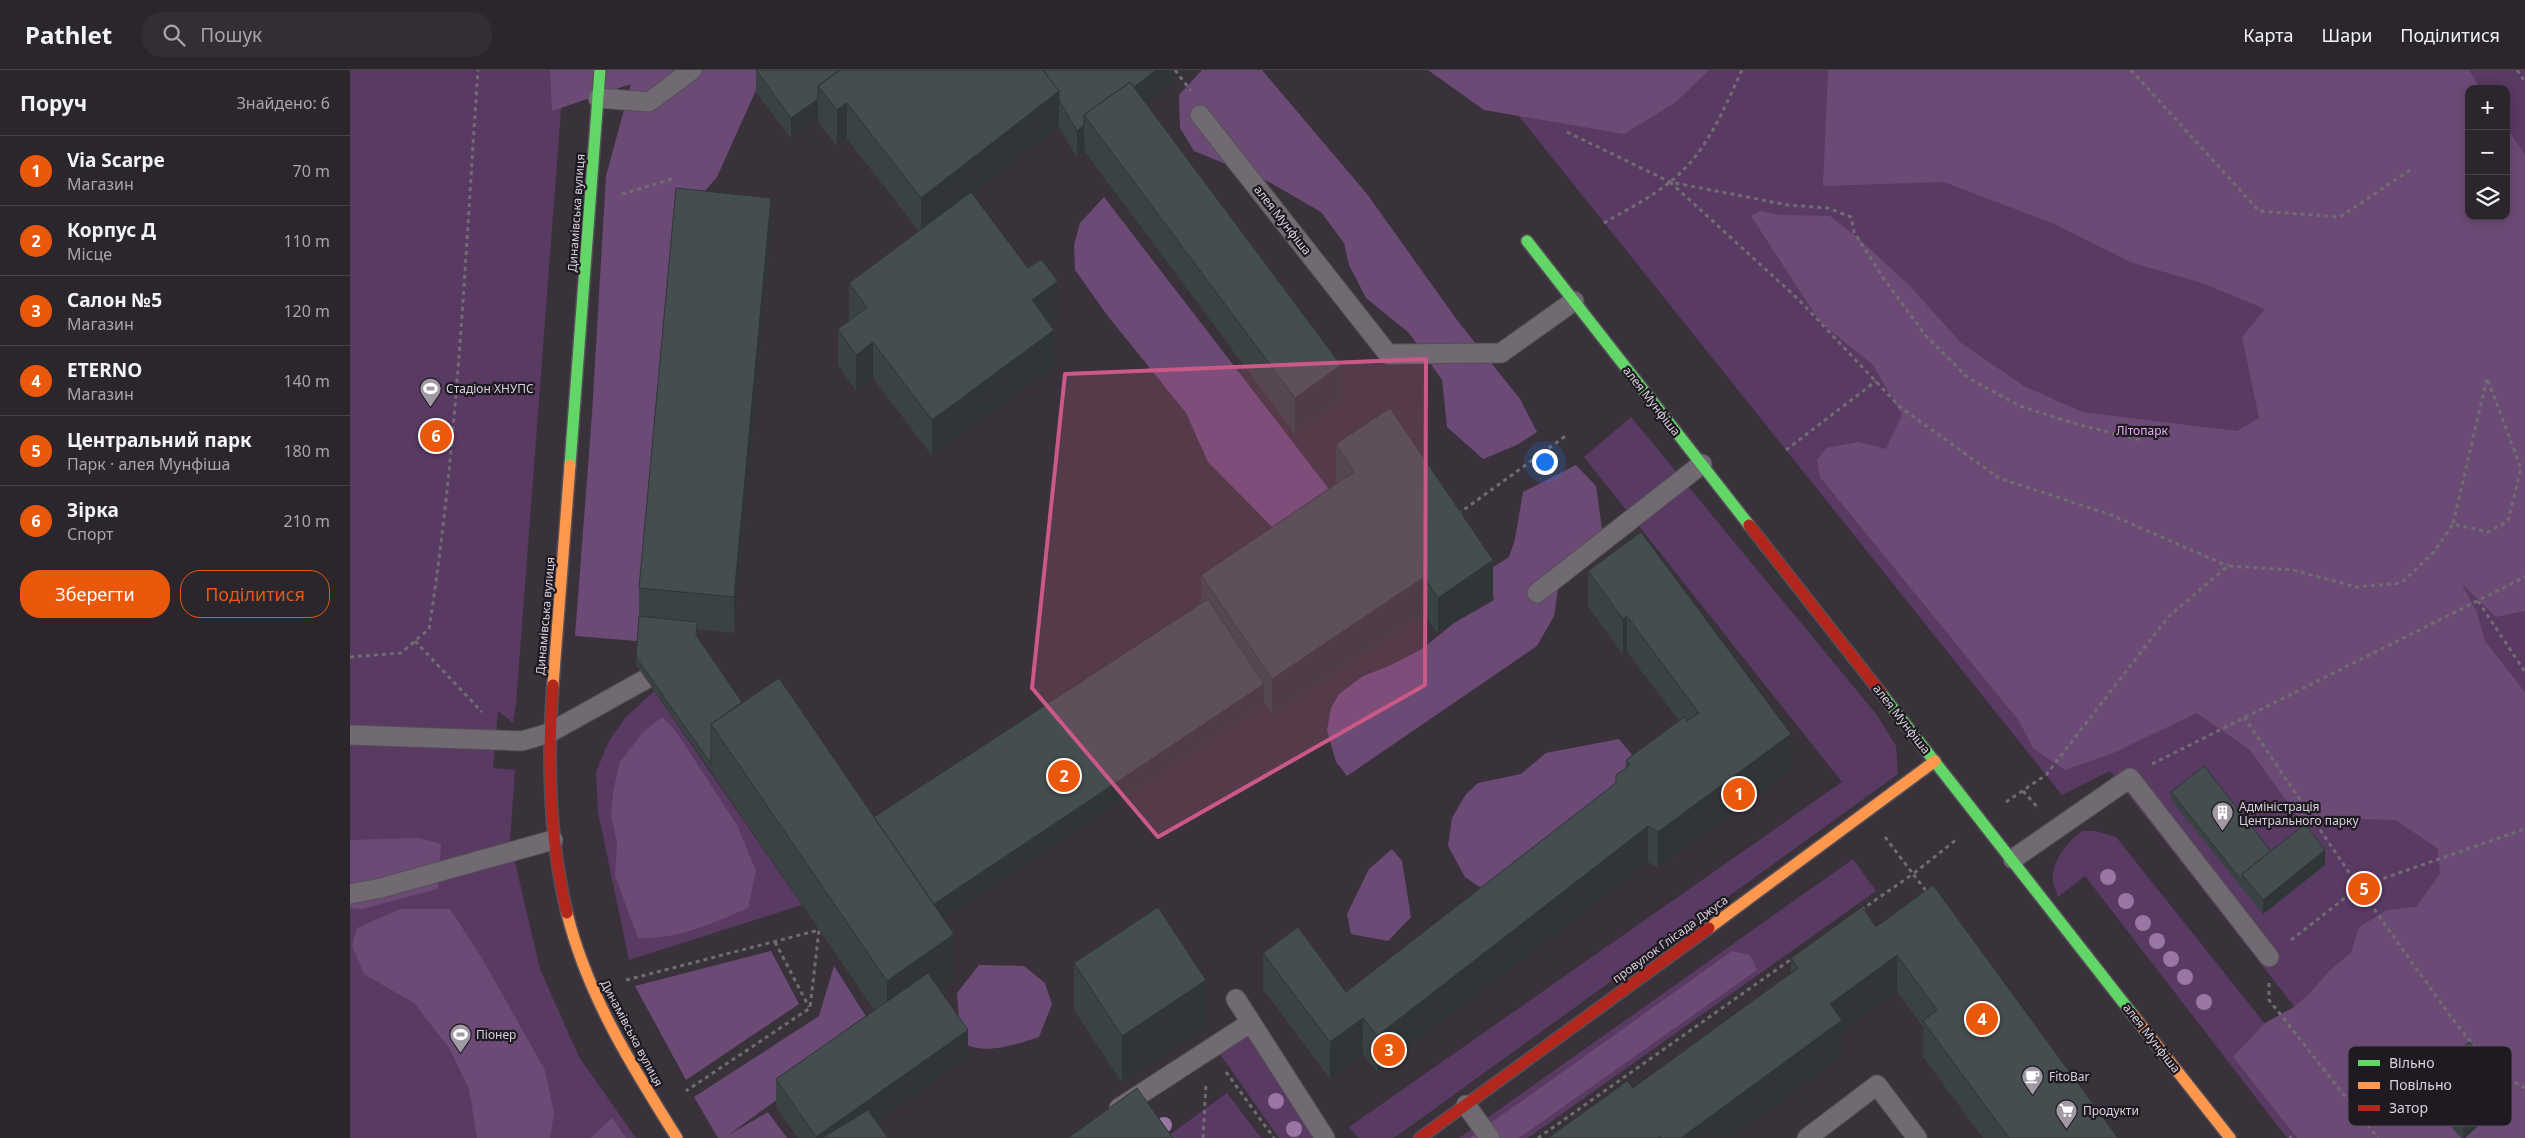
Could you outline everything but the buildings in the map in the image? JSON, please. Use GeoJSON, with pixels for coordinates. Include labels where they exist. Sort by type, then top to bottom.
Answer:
{"type":"FeatureCollection","features":[{"type":"Feature","properties":{"kind":"street","name":"Динамівська вулиця"},"geometry":{"type":"LineString","coordinates":[[600,70],[549,733],[553,840],[565,905],[590,984],[618,1041],[677,1138]]}},
{"type":"Feature","properties":{"kind":"street","name":"алея Мунфіша"},"geometry":{"type":"LineString","coordinates":[[1527,241],[2230,1138]]}},
{"type":"Feature","properties":{"kind":"street","name":"провулок Глісада Джуса"},"geometry":{"type":"LineString","coordinates":[[1420,1138],[1935,761]]}},
{"type":"Feature","properties":{"kind":"lane"},"geometry":{"type":"LineString","coordinates":[[598,98],[649,102],[692,70]]}},
{"type":"Feature","properties":{"kind":"lane","name":"алея Мунфіша"},"geometry":{"type":"LineString","coordinates":[[1200,115],[1388,354],[1502,353],[1574,301]]}},
{"type":"Feature","properties":{"kind":"lane"},"geometry":{"type":"LineString","coordinates":[[1537,593],[1702,464]]}},
{"type":"Feature","properties":{"kind":"lane"},"geometry":{"type":"LineString","coordinates":[[350,735],[522,741],[549,733],[646,679]]}},
{"type":"Feature","properties":{"kind":"lane"},"geometry":{"type":"LineString","coordinates":[[2013,859],[2130,778],[2269,957]]}},
{"type":"Feature","properties":{"kind":"lane"},"geometry":{"type":"LineString","coordinates":[[350,894],[381,888],[553,840]]}},
{"type":"Feature","properties":{"kind":"lane"},"geometry":{"type":"LineString","coordinates":[[1236,999],[1325,1138]]}},
{"type":"Feature","properties":{"kind":"lane"},"geometry":{"type":"LineString","coordinates":[[1103,1119],[1250,1023]]}},
{"type":"Feature","properties":{"kind":"lane"},"geometry":{"type":"LineString","coordinates":[[1807,1138],[1877,1085],[1917,1138]]}},
{"type":"Feature","properties":{"kind":"lane"},"geometry":{"type":"LineString","coordinates":[[1466,1105],[1490,1138]]}},
{"type":"Feature","properties":{"kind":"path"},"geometry":{"type":"LineString","coordinates":[[350,657],[401,653],[429,629],[445,510],[478,70]]}},
{"type":"Feature","properties":{"kind":"path"},"geometry":{"type":"LineString","coordinates":[[1604,223],[1670,182],[1698,154],[1715,128],[1742,70]]}},
{"type":"Feature","properties":{"kind":"path"},"geometry":{"type":"LineString","coordinates":[[2131,70],[2260,211],[2340,217],[2410,170]]}},
{"type":"Feature","properties":{"kind":"path"},"geometry":{"type":"LineString","coordinates":[[2517,70],[2525,82]]}},
{"type":"Feature","properties":{"kind":"path"},"geometry":{"type":"LineString","coordinates":[[1567,132],[1670,182],[1788,205],[1828,208],[1851,217],[1854,232],[1884,279],[1926,336],[1968,378],[2020,406],[2076,424],[2141,440]]}},
{"type":"Feature","properties":{"kind":"path"},"geometry":{"type":"LineString","coordinates":[[615,197],[672,180]]}},
{"type":"Feature","properties":{"kind":"path"},"geometry":{"type":"LineString","coordinates":[[1670,182],[1798,299],[1900,407],[1999,478],[2111,515],[2228,566],[2293,570],[2356,588],[2402,583],[2434,552],[2453,524],[2487,378],[2521,468],[2508,522],[2488,532],[2453,524]]}},
{"type":"Feature","properties":{"kind":"path"},"geometry":{"type":"LineString","coordinates":[[1786,450],[1876,381]]}},
{"type":"Feature","properties":{"kind":"path"},"geometry":{"type":"LineString","coordinates":[[1451,518],[1567,435]]}},
{"type":"Feature","properties":{"kind":"path"},"geometry":{"type":"LineString","coordinates":[[1856,914],[2046,775],[2168,617],[2228,566]]}},
{"type":"Feature","properties":{"kind":"path"},"geometry":{"type":"LineString","coordinates":[[2146,767],[2525,577]]}},
{"type":"Feature","properties":{"kind":"path"},"geometry":{"type":"LineString","coordinates":[[2478,601],[2525,672]]}},
{"type":"Feature","properties":{"kind":"path"},"geometry":{"type":"LineString","coordinates":[[415,642],[510,741]]}},
{"type":"Feature","properties":{"kind":"path"},"geometry":{"type":"LineString","coordinates":[[2244,717],[2359,887],[2451,1016],[2477,1046]]}},
{"type":"Feature","properties":{"kind":"path"},"geometry":{"type":"LineString","coordinates":[[1866,812],[1931,897]]}},
{"type":"Feature","properties":{"kind":"path"},"geometry":{"type":"LineString","coordinates":[[2348,1100],[2269,1000],[2269,957],[2359,887],[2525,829]]}},
{"type":"Feature","properties":{"kind":"path"},"geometry":{"type":"LineString","coordinates":[[626,980],[819,930],[810,1008],[683,1093]]}},
{"type":"Feature","properties":{"kind":"path"},"geometry":{"type":"LineString","coordinates":[[775,942],[810,1008]]}},
{"type":"Feature","properties":{"kind":"path"},"geometry":{"type":"LineString","coordinates":[[1538,1138],[1799,954]]}},
{"type":"Feature","properties":{"kind":"path"},"geometry":{"type":"LineString","coordinates":[[1203,1138],[1209,1050]]}},
{"type":"Feature","properties":{"kind":"path"},"geometry":{"type":"LineString","coordinates":[[1209,1050],[1274,1138]]}},
{"type":"Feature","properties":{"kind":"path"},"geometry":{"type":"LineString","coordinates":[[2512,1079],[2525,1088]]}},
{"type":"Feature","properties":{"kind":"path"},"geometry":{"type":"LineString","coordinates":[[2369,1126],[2378,1138]]}},
{"type":"Feature","properties":{"kind":"highlighted area"},"geometry":{"type":"Polygon","coordinates":[[[1426,359],[1425,685],[1158,837],[1032,688],[1065,374],[1426,359]]]}},
{"type":"Feature","properties":{"kind":"green space"},"geometry":{"type":"Polygon","coordinates":[[[350,70],[564,70],[516,704],[513,723],[498,711],[493,768],[515,770],[510,841],[540,969],[579,1057],[636,1138],[350,1138],[350,70]]]}},
{"type":"Feature","properties":{"kind":"green space"},"geometry":{"type":"Polygon","coordinates":[[[550,70],[765,70],[717,177],[676,225],[637,641],[575,636],[592,414],[606,176],[631,84],[552,111],[550,70]]]}},
{"type":"Feature","properties":{"kind":"green space"},"geometry":{"type":"Polygon","coordinates":[[[1202,70],[1262,70],[1367,194],[1457,320],[1520,399],[1537,432],[1517,445],[1483,459],[1447,427],[1442,380],[1409,333],[1366,298],[1349,265],[1344,243],[1321,212],[1269,182],[1194,151],[1180,128],[1179,95],[1202,70]]]}},
{"type":"Feature","properties":{"kind":"green space"},"geometry":{"type":"Polygon","coordinates":[[[1428,70],[1709,70],[1676,102],[1624,134],[1484,110],[1428,70]]]}},
{"type":"Feature","properties":{"kind":"green space","name":"Літопарк"},"geometry":{"type":"Polygon","coordinates":[[[1482,70],[2525,70],[2525,1138],[2397,1138],[2388,1126],[2512,1126],[2512,1046],[2348,1046],[2348,1075],[2110,771],[2062,795],[1482,70]]]}},
{"type":"Feature","properties":{"kind":"green space","name":"Літопарк"},"geometry":{"type":"Polygon","coordinates":[[[1828,70],[2469,70],[2478,85],[2465,85],[2465,220],[2510,220],[2510,132],[2525,155],[2525,611],[2496,617],[2462,584],[2477,613],[2485,641],[2525,692],[2525,1138],[2297,1138],[2233,1057],[2265,1023],[2294,1007],[2310,993],[2330,970],[2351,953],[2359,927],[2387,910],[2416,907],[2440,874],[2438,849],[2396,820],[2356,819],[2306,828],[2249,749],[2197,713],[2113,753],[2065,770],[2033,748],[2019,721],[1820,477],[1817,460],[1826,448],[1858,442],[1886,449],[1902,415],[1873,365],[1820,322],[1751,216],[1761,211],[1780,215],[1830,216],[1857,237],[1910,286],[1961,343],[2024,386],[2082,412],[2237,431],[2259,418],[2242,337],[2265,309],[2202,283],[2133,263],[2052,223],[1944,182],[1823,186],[1828,70]]]}},
{"type":"Feature","properties":{"kind":"green space"},"geometry":{"type":"Polygon","coordinates":[[[1104,197],[1335,497],[1280,535],[1208,462],[1186,413],[1107,315],[1075,270],[1074,245],[1080,223],[1104,197]]]}},
{"type":"Feature","properties":{"kind":"green space"},"geometry":{"type":"Polygon","coordinates":[[[1631,417],[1877,715],[1896,746],[1898,774],[1394,1138],[1358,1138],[1349,1127],[1842,782],[1584,457],[1631,417]]]}},
{"type":"Feature","properties":{"kind":"green space"},"geometry":{"type":"Polygon","coordinates":[[[1576,465],[1596,486],[1603,536],[1561,569],[1554,616],[1537,646],[1347,776],[1336,762],[1327,730],[1331,708],[1339,694],[1363,676],[1389,666],[1422,649],[1454,623],[1494,600],[1489,570],[1509,557],[1515,539],[1523,492],[1576,465]]]}},
{"type":"Feature","properties":{"kind":"green space"},"geometry":{"type":"Polygon","coordinates":[[[654,691],[802,905],[629,960],[598,812],[596,772],[609,741],[626,717],[654,691]]]}},
{"type":"Feature","properties":{"kind":"green space"},"geometry":{"type":"Polygon","coordinates":[[[662,717],[675,730],[737,825],[756,871],[748,908],[708,925],[682,933],[654,938],[638,938],[615,876],[617,842],[611,816],[613,792],[620,762],[643,732],[662,717]]]}},
{"type":"Feature","properties":{"kind":"green space"},"geometry":{"type":"Polygon","coordinates":[[[1619,739],[1633,756],[1623,782],[1481,888],[1465,877],[1448,846],[1452,818],[1466,794],[1478,783],[1521,774],[1546,753],[1619,739]]]}},
{"type":"Feature","properties":{"kind":"green space"},"geometry":{"type":"Polygon","coordinates":[[[2082,831],[2095,831],[2116,837],[2356,1138],[2287,1138],[2085,876],[2058,897],[2053,883],[2055,867],[2066,846],[2082,831]]]}},
{"type":"Feature","properties":{"kind":"green space"},"geometry":{"type":"Polygon","coordinates":[[[418,838],[441,844],[438,889],[362,909],[350,908],[350,840],[418,838]]]}},
{"type":"Feature","properties":{"kind":"green space"},"geometry":{"type":"Polygon","coordinates":[[[1392,849],[1402,861],[1411,917],[1388,941],[1351,934],[1347,914],[1369,869],[1392,849]]]}},
{"type":"Feature","properties":{"kind":"green space"},"geometry":{"type":"Polygon","coordinates":[[[1853,859],[1876,891],[1528,1138],[1459,1138],[1853,859]]]}},
{"type":"Feature","properties":{"kind":"green space"},"geometry":{"type":"Polygon","coordinates":[[[400,909],[450,909],[480,955],[545,1070],[554,1113],[550,1138],[477,1138],[469,1089],[449,1048],[414,1003],[364,974],[352,946],[357,928],[400,909]]]}},
{"type":"Feature","properties":{"kind":"green space"},"geometry":{"type":"Polygon","coordinates":[[[771,951],[799,1004],[686,1080],[635,986],[771,951]]]}},
{"type":"Feature","properties":{"kind":"green space"},"geometry":{"type":"Polygon","coordinates":[[[1732,951],[1750,955],[1757,970],[1519,1138],[1470,1138],[1732,951]]]}},
{"type":"Feature","properties":{"kind":"green space"},"geometry":{"type":"Polygon","coordinates":[[[979,965],[1024,966],[1045,983],[1052,1004],[1039,1037],[991,1049],[972,1047],[964,1043],[957,993],[979,965]]]}},
{"type":"Feature","properties":{"kind":"green space"},"geometry":{"type":"Polygon","coordinates":[[[834,966],[874,1029],[727,1136],[768,1112],[787,1138],[718,1138],[694,1097],[819,1016],[834,966]]]}},
{"type":"Feature","properties":{"kind":"green space"},"geometry":{"type":"Polygon","coordinates":[[[1248,1035],[1320,1138],[1279,1138],[1220,1054],[1248,1035]]]}},
{"type":"Feature","properties":{"kind":"green space"},"geometry":{"type":"Polygon","coordinates":[[[1227,1093],[1261,1138],[1165,1138],[1227,1093]]]}},
{"type":"Feature","properties":{"kind":"green space"},"geometry":{"type":"Polygon","coordinates":[[[612,1118],[626,1138],[591,1138],[612,1118]]]}},
{"type":"Feature","properties":{"kind":"traffic: fast"},"geometry":{"type":"LineString","coordinates":[[570,465],[600,70]]}},
{"type":"Feature","properties":{"kind":"traffic: fast"},"geometry":{"type":"LineString","coordinates":[[1527,241],[1749,525]]}},
{"type":"Feature","properties":{"kind":"traffic: fast"},"geometry":{"type":"LineString","coordinates":[[1881,693],[2133,1015]]}},
{"type":"Feature","properties":{"kind":"traffic: slow"},"geometry":{"type":"LineString","coordinates":[[553,685],[570,465]]}},
{"type":"Feature","properties":{"kind":"traffic: slow"},"geometry":{"type":"LineString","coordinates":[[1709,928],[1935,761]]}},
{"type":"Feature","properties":{"kind":"traffic: slow"},"geometry":{"type":"LineString","coordinates":[[567,913],[586,973],[599,1002],[628,1058],[677,1138]]}},
{"type":"Feature","properties":{"kind":"traffic: slow"},"geometry":{"type":"LineString","coordinates":[[2133,1015],[2230,1138]]}},
{"type":"Feature","properties":{"kind":"traffic: jam"},"geometry":{"type":"LineString","coordinates":[[1749,525],[1881,693]]}},
{"type":"Feature","properties":{"kind":"traffic: jam"},"geometry":{"type":"LineString","coordinates":[[553,685],[550,743],[551,800],[556,857],[567,913]]}},
{"type":"Feature","properties":{"kind":"traffic: jam"},"geometry":{"type":"LineString","coordinates":[[1420,1138],[1709,928]]}},
{"type":"Feature","properties":{"kind":"place","name":"Стадіон ХНУПС"},"geometry":{"type":"Point","coordinates":[430,407]}},
{"type":"Feature","properties":{"kind":"place","name":"Зірка"},"geometry":{"type":"Point","coordinates":[436,436]}},
{"type":"Feature","properties":{"kind":"place","name":"Корпус Д"},"geometry":{"type":"Point","coordinates":[1064,776]}},
{"type":"Feature","properties":{"kind":"place","name":"Via Scarpe"},"geometry":{"type":"Point","coordinates":[1739,794]}},
{"type":"Feature","properties":{"kind":"place","name":"Адміністрація Центрального парку"},"geometry":{"type":"Point","coordinates":[2223,832]}},
{"type":"Feature","properties":{"kind":"place","name":"Центральний парк"},"geometry":{"type":"Point","coordinates":[2364,889]}},
{"type":"Feature","properties":{"kind":"place","name":"ETERNO"},"geometry":{"type":"Point","coordinates":[1982,1019]}},
{"type":"Feature","properties":{"kind":"place","name":"Салон №5"},"geometry":{"type":"Point","coordinates":[1389,1050]}},
{"type":"Feature","properties":{"kind":"place","name":"Піонер"},"geometry":{"type":"Point","coordinates":[460,1053]}},
{"type":"Feature","properties":{"kind":"place","name":"FitoBar"},"geometry":{"type":"Point","coordinates":[2033,1095]}},
{"type":"Feature","properties":{"kind":"place","name":"Продукти"},"geometry":{"type":"Point","coordinates":[2067,1129]}}]}
